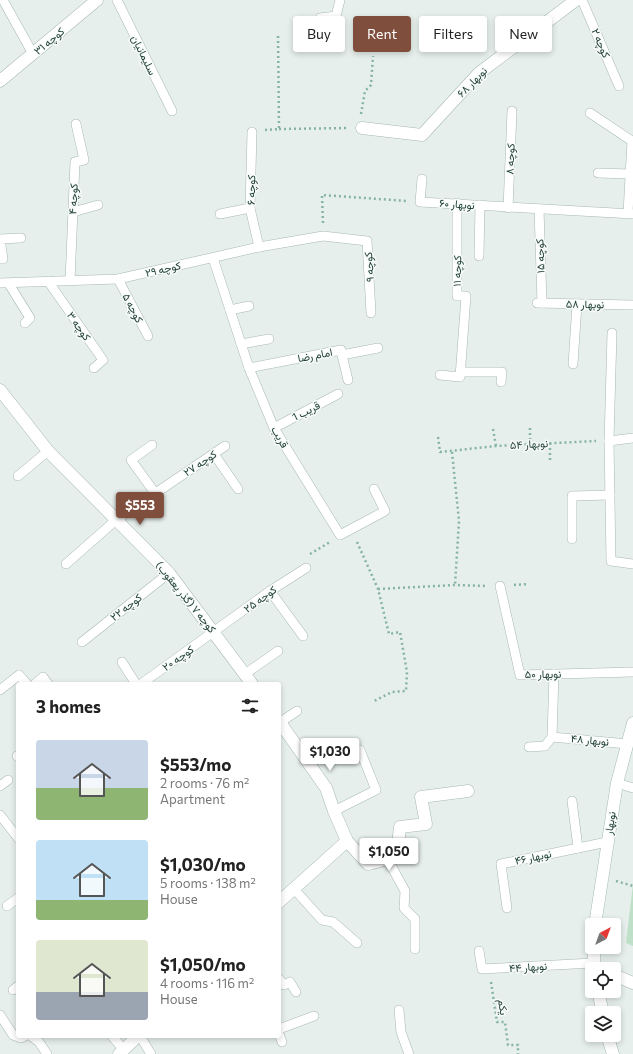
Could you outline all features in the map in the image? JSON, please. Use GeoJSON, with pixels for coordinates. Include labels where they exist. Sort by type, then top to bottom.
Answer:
{"type":"FeatureCollection","features":[{"type":"Feature","properties":{"kind":"street","name":"کوچه ۳۱"},"geometry":{"type":"LineString","coordinates":[[0,81],[98,0]]}},
{"type":"Feature","properties":{"kind":"street","name":"نوبهار ۶۸"},"geometry":{"type":"LineString","coordinates":[[362,128],[422,135],[479,72],[576,0]]}},
{"type":"Feature","properties":{"kind":"street","name":"کوچه ۷ (گذر یعقوب)"},"geometry":{"type":"LineString","coordinates":[[2,398],[48,451],[169,573],[249,679]]}},
{"type":"Feature","properties":{"kind":"street","name":"نوبهار"},"geometry":{"type":"LineString","coordinates":[[596,918],[617,783],[633,723]]}},
{"type":"Feature","properties":{"kind":"street"},"geometry":{"type":"LineString","coordinates":[[281,725],[326,788],[347,841],[368,864],[388,860],[397,849],[400,827],[426,824],[421,797],[468,791]]}},
{"type":"Feature","properties":{"kind":"street"},"geometry":{"type":"LineString","coordinates":[[281,900],[347,841]]}},
{"type":"Feature","properties":{"kind":"street"},"geometry":{"type":"LineString","coordinates":[[621,978],[633,982]]}},
{"type":"Feature","properties":{"kind":"street"},"geometry":{"type":"LineString","coordinates":[[121,1052],[137,1038]]}},
{"type":"Feature","properties":{"kind":"street"},"geometry":{"type":"LineString","coordinates":[[609,1042],[613,1054]]}},
{"type":"Feature","properties":{"kind":"lane"},"geometry":{"type":"LineString","coordinates":[[3,0],[33,54]]}},
{"type":"Feature","properties":{"kind":"lane","name":"سلیمانیان"},"geometry":{"type":"LineString","coordinates":[[117,0],[172,111]]}},
{"type":"Feature","properties":{"kind":"lane"},"geometry":{"type":"LineString","coordinates":[[336,16],[340,0]]}},
{"type":"Feature","properties":{"kind":"lane","name":"کوچه ۲"},"geometry":{"type":"LineString","coordinates":[[582,0],[619,86]]}},
{"type":"Feature","properties":{"kind":"lane","name":"کوچه ۸"},"geometry":{"type":"LineString","coordinates":[[508,208],[512,111]]}},
{"type":"Feature","properties":{"kind":"lane"},"geometry":{"type":"LineString","coordinates":[[590,113],[632,141],[630,214]]}},
{"type":"Feature","properties":{"kind":"lane","name":"کوچه ۴"},"geometry":{"type":"LineString","coordinates":[[70,281],[75,162],[84,160],[76,124]]}},
{"type":"Feature","properties":{"kind":"lane","name":"کوچه ۶"},"geometry":{"type":"LineString","coordinates":[[252,132],[250,208],[259,247]]}},
{"type":"Feature","properties":{"kind":"lane"},"geometry":{"type":"LineString","coordinates":[[598,173],[630,174]]}},
{"type":"Feature","properties":{"kind":"lane"},"geometry":{"type":"LineString","coordinates":[[420,202],[422,179]]}},
{"type":"Feature","properties":{"kind":"lane","name":"نوبهار ۶۰"},"geometry":{"type":"LineString","coordinates":[[420,202],[630,214]]}},
{"type":"Feature","properties":{"kind":"lane","name":"کوچه ۱۱"},"geometry":{"type":"LineString","coordinates":[[458,203],[456,296],[466,296],[460,374]]}},
{"type":"Feature","properties":{"kind":"lane"},"geometry":{"type":"LineString","coordinates":[[73,212],[98,205]]}},
{"type":"Feature","properties":{"kind":"lane"},"geometry":{"type":"LineString","coordinates":[[479,256],[480,205]]}},
{"type":"Feature","properties":{"kind":"lane"},"geometry":{"type":"LineString","coordinates":[[220,214],[250,208]]}},
{"type":"Feature","properties":{"kind":"lane","name":"کوچه ۱۵"},"geometry":{"type":"LineString","coordinates":[[539,209],[539,303]]}},
{"type":"Feature","properties":{"kind":"lane","name":"کوچه ۲۹"},"geometry":{"type":"LineString","coordinates":[[4,283],[118,280],[259,247],[323,236]]}},
{"type":"Feature","properties":{"kind":"lane","name":"کوچه ۹"},"geometry":{"type":"LineString","coordinates":[[323,236],[367,241],[371,313]]}},
{"type":"Feature","properties":{"kind":"lane"},"geometry":{"type":"LineString","coordinates":[[0,259],[3,259],[0,239],[21,238]]}},
{"type":"Feature","properties":{"kind":"lane","name":"قریب"},"geometry":{"type":"LineString","coordinates":[[213,258],[249,368],[274,428],[340,535]]}},
{"type":"Feature","properties":{"kind":"lane","name":"کوچه ۵"},"geometry":{"type":"LineString","coordinates":[[118,280],[148,336]]}},
{"type":"Feature","properties":{"kind":"lane","name":"کوچه ۳"},"geometry":{"type":"LineString","coordinates":[[48,281],[103,360],[94,368]]}},
{"type":"Feature","properties":{"kind":"lane"},"geometry":{"type":"LineString","coordinates":[[4,283],[30,318],[25,323]]}},
{"type":"Feature","properties":{"kind":"lane","name":"نوبهار ۵۸"},"geometry":{"type":"LineString","coordinates":[[539,303],[633,305]]}},
{"type":"Feature","properties":{"kind":"lane"},"geometry":{"type":"LineString","coordinates":[[573,364],[577,304]]}},
{"type":"Feature","properties":{"kind":"lane"},"geometry":{"type":"LineString","coordinates":[[230,310],[249,306]]}},
{"type":"Feature","properties":{"kind":"lane"},"geometry":{"type":"LineString","coordinates":[[612,333],[608,441],[611,561],[633,564]]}},
{"type":"Feature","properties":{"kind":"lane"},"geometry":{"type":"LineString","coordinates":[[241,344],[269,340]]}},
{"type":"Feature","properties":{"kind":"lane","name":"امام رضا"},"geometry":{"type":"LineString","coordinates":[[249,368],[341,350],[342,355],[378,348]]}},
{"type":"Feature","properties":{"kind":"lane"},"geometry":{"type":"LineString","coordinates":[[342,355],[348,380]]}},
{"type":"Feature","properties":{"kind":"lane"},"geometry":{"type":"LineString","coordinates":[[440,375],[502,372],[501,382]]}},
{"type":"Feature","properties":{"kind":"lane","name":"قریب 1"},"geometry":{"type":"LineString","coordinates":[[274,428],[338,394]]}},
{"type":"Feature","properties":{"kind":"lane"},"geometry":{"type":"LineString","coordinates":[[608,441],[633,438]]}},
{"type":"Feature","properties":{"kind":"lane"},"geometry":{"type":"LineString","coordinates":[[152,445],[131,460],[155,493]]}},
{"type":"Feature","properties":{"kind":"lane","name":"کوچه ۲۷"},"geometry":{"type":"LineString","coordinates":[[66,564],[116,520],[225,446]]}},
{"type":"Feature","properties":{"kind":"lane"},"geometry":{"type":"LineString","coordinates":[[18,476],[48,451]]}},
{"type":"Feature","properties":{"kind":"lane"},"geometry":{"type":"LineString","coordinates":[[214,454],[238,489]]}},
{"type":"Feature","properties":{"kind":"lane"},"geometry":{"type":"LineString","coordinates":[[340,535],[385,511],[374,489]]}},
{"type":"Feature","properties":{"kind":"lane"},"geometry":{"type":"LineString","coordinates":[[572,539],[572,496],[610,495]]}},
{"type":"Feature","properties":{"kind":"lane","name":"کوچه ۲۵"},"geometry":{"type":"LineString","coordinates":[[215,633],[270,591],[306,568]]}},
{"type":"Feature","properties":{"kind":"lane","name":"کوچه ۲۲"},"geometry":{"type":"LineString","coordinates":[[82,642],[169,573]]}},
{"type":"Feature","properties":{"kind":"lane","name":"نوبهار ۵۰"},"geometry":{"type":"LineString","coordinates":[[500,586],[520,674],[633,672]]}},
{"type":"Feature","properties":{"kind":"lane"},"geometry":{"type":"LineString","coordinates":[[270,591],[303,636]]}},
{"type":"Feature","properties":{"kind":"lane","name":"کوچه ۲۰"},"geometry":{"type":"LineString","coordinates":[[144,682],[215,633]]}},
{"type":"Feature","properties":{"kind":"lane"},"geometry":{"type":"LineString","coordinates":[[249,679],[278,651]]}},
{"type":"Feature","properties":{"kind":"lane"},"geometry":{"type":"LineString","coordinates":[[122,662],[135,682]]}},
{"type":"Feature","properties":{"kind":"lane"},"geometry":{"type":"LineString","coordinates":[[529,747],[546,746],[552,737],[554,674]]}},
{"type":"Feature","properties":{"kind":"lane"},"geometry":{"type":"LineString","coordinates":[[0,690],[19,675],[25,682]]}},
{"type":"Feature","properties":{"kind":"lane"},"geometry":{"type":"LineString","coordinates":[[37,682],[43,677],[47,682]]}},
{"type":"Feature","properties":{"kind":"lane"},"geometry":{"type":"LineString","coordinates":[[281,721],[297,711]]}},
{"type":"Feature","properties":{"kind":"lane","name":"نوبهار ۴۸"},"geometry":{"type":"LineString","coordinates":[[552,737],[628,744]]}},
{"type":"Feature","properties":{"kind":"lane"},"geometry":{"type":"LineString","coordinates":[[334,811],[376,790],[360,750]]}},
{"type":"Feature","properties":{"kind":"lane"},"geometry":{"type":"LineString","coordinates":[[0,786],[8,780]]}},
{"type":"Feature","properties":{"kind":"lane"},"geometry":{"type":"LineString","coordinates":[[617,783],[633,788]]}},
{"type":"Feature","properties":{"kind":"lane"},"geometry":{"type":"LineString","coordinates":[[572,801],[578,848]]}},
{"type":"Feature","properties":{"kind":"lane"},"geometry":{"type":"LineString","coordinates":[[0,815],[16,835]]}},
{"type":"Feature","properties":{"kind":"lane","name":"نوبهار ۴۶"},"geometry":{"type":"LineString","coordinates":[[507,908],[501,864],[607,842]]}},
{"type":"Feature","properties":{"kind":"lane"},"geometry":{"type":"LineString","coordinates":[[388,860],[405,891],[404,908],[414,919],[415,948]]}},
{"type":"Feature","properties":{"kind":"lane"},"geometry":{"type":"LineString","coordinates":[[294,889],[322,920],[333,922],[357,943]]}},
{"type":"Feature","properties":{"kind":"lane"},"geometry":{"type":"LineString","coordinates":[[7,906],[16,899]]}},
{"type":"Feature","properties":{"kind":"lane"},"geometry":{"type":"LineString","coordinates":[[479,951],[482,969],[489,970]]}},
{"type":"Feature","properties":{"kind":"lane","name":"نوبهار ۴۴"},"geometry":{"type":"LineString","coordinates":[[489,970],[585,967]]}},
{"type":"Feature","properties":{"kind":"lane"},"geometry":{"type":"LineString","coordinates":[[281,981],[284,985],[290,982],[296,992]]}},
{"type":"Feature","properties":{"kind":"lane"},"geometry":{"type":"LineString","coordinates":[[399,1010],[401,1032],[409,1054]]}},
{"type":"Feature","properties":{"kind":"lane"},"geometry":{"type":"LineString","coordinates":[[0,1015],[13,1034],[16,1036]]}},
{"type":"Feature","properties":{"kind":"lane"},"geometry":{"type":"LineString","coordinates":[[281,1028],[314,1016]]}},
{"type":"Feature","properties":{"kind":"lane"},"geometry":{"type":"LineString","coordinates":[[34,1038],[39,1042],[47,1054]]}},
{"type":"Feature","properties":{"kind":"lane"},"geometry":{"type":"LineString","coordinates":[[113,1038],[121,1052]]}},
{"type":"Feature","properties":{"kind":"lane"},"geometry":{"type":"LineString","coordinates":[[140,1038],[151,1054]]}},
{"type":"Feature","properties":{"kind":"path"},"geometry":{"type":"LineString","coordinates":[[278,35],[279,129]]}},
{"type":"Feature","properties":{"kind":"path"},"geometry":{"type":"LineString","coordinates":[[252,132],[279,129],[362,128],[361,114],[365,91],[371,85],[373,56]]}},
{"type":"Feature","properties":{"kind":"path"},"geometry":{"type":"LineString","coordinates":[[323,236],[322,196],[420,202]]}},
{"type":"Feature","properties":{"kind":"path"},"geometry":{"type":"LineString","coordinates":[[530,426],[530,445]]}},
{"type":"Feature","properties":{"kind":"path"},"geometry":{"type":"LineString","coordinates":[[493,430],[496,446]]}},
{"type":"Feature","properties":{"kind":"path"},"geometry":{"type":"LineString","coordinates":[[438,437],[440,452],[452,452],[459,521],[455,585]]}},
{"type":"Feature","properties":{"kind":"path","name":"نوبهار ۵۴"},"geometry":{"type":"LineString","coordinates":[[452,452],[496,446],[608,441]]}},
{"type":"Feature","properties":{"kind":"path"},"geometry":{"type":"LineString","coordinates":[[550,443],[550,460]]}},
{"type":"Feature","properties":{"kind":"path"},"geometry":{"type":"LineString","coordinates":[[352,529],[378,589],[389,634],[400,632],[407,672],[406,691],[392,692],[374,701]]}},
{"type":"Feature","properties":{"kind":"path"},"geometry":{"type":"LineString","coordinates":[[306,568],[301,561],[340,535]]}},
{"type":"Feature","properties":{"kind":"path"},"geometry":{"type":"LineString","coordinates":[[378,589],[455,585],[500,586],[528,584]]}},
{"type":"Feature","properties":{"kind":"path","name":"یکم"},"geometry":{"type":"LineString","coordinates":[[489,970],[497,1022],[505,1022],[508,1045],[518,1045],[518,1054]]}},
{"type":"Feature","properties":{"kind":"green space"},"geometry":{"type":"Polygon","coordinates":[[[633,884],[633,946],[626,943],[633,884]]]}}]}
